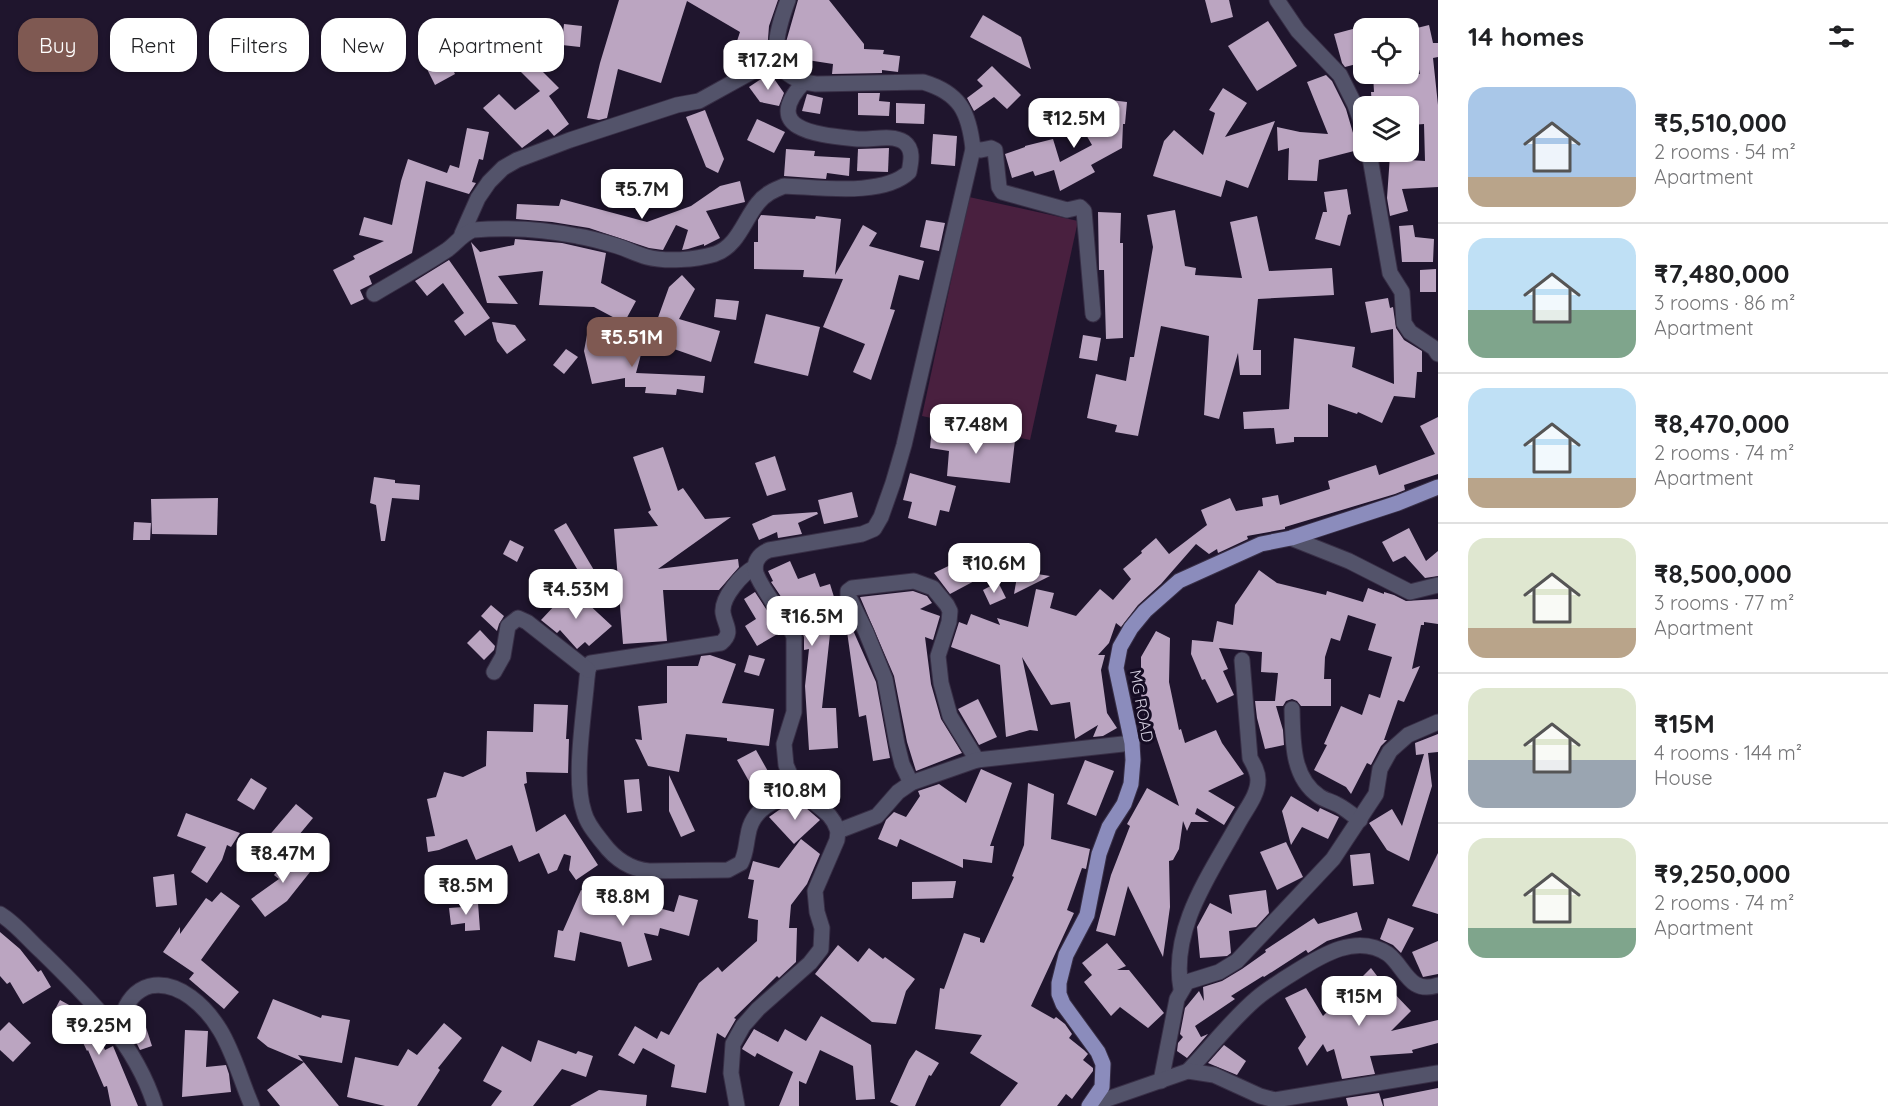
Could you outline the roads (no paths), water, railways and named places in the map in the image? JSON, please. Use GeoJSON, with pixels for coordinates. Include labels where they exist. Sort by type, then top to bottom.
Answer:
{"type":"FeatureCollection","features":[{"type":"Feature","properties":{"kind":"main road","name":"MG ROAD"},"geometry":{"type":"LineString","coordinates":[[1089,1106],[1102,1087],[1103,1064],[1098,1052],[1063,1004],[1059,994],[1059,983],[1066,955],[1087,915],[1099,854],[1109,827],[1124,804],[1131,784],[1132,743],[1116,668],[1120,647],[1131,628],[1145,611],[1179,581],[1261,544],[1291,538],[1398,503],[1438,487]]}},
{"type":"Feature","properties":{"kind":"street"},"geometry":{"type":"LineString","coordinates":[[737,1106],[731,1073],[733,1044],[743,1026],[758,1009],[810,963],[821,949],[822,928],[817,912],[815,891],[834,850],[838,831],[829,815],[800,791],[789,776],[784,744],[794,712],[794,637],[759,579],[755,567],[758,557],[769,550],[862,534],[874,529],[881,518],[904,445],[973,149],[961,104],[939,87],[923,82],[834,85],[804,82],[791,77],[784,71],[777,58],[778,34],[788,0]]}},
{"type":"Feature","properties":{"kind":"street"},"geometry":{"type":"LineString","coordinates":[[1277,0],[1298,31],[1340,75],[1353,103]]}},
{"type":"Feature","properties":{"kind":"street"},"geometry":{"type":"LineString","coordinates":[[374,294],[455,244],[478,198],[503,168],[549,146],[677,105],[699,101],[777,58]]}},
{"type":"Feature","properties":{"kind":"street"},"geometry":{"type":"LineString","coordinates":[[462,234],[472,230],[539,229],[579,236],[617,246],[646,257],[666,259],[703,257],[727,247],[758,203],[773,190],[784,186],[858,189],[893,182],[909,172],[912,157],[909,147],[900,140],[860,139],[804,130],[794,126],[788,114],[795,93],[804,82]]}},
{"type":"Feature","properties":{"kind":"street"},"geometry":{"type":"LineString","coordinates":[[973,149],[991,148],[994,150],[999,188],[1002,192],[1067,210],[1076,207],[1083,209],[1087,221],[1093,314]]}},
{"type":"Feature","properties":{"kind":"street"},"geometry":{"type":"LineString","coordinates":[[1371,162],[1390,273],[1402,292],[1404,323],[1410,332],[1434,348],[1438,354]]}},
{"type":"Feature","properties":{"kind":"street"},"geometry":{"type":"LineString","coordinates":[[1291,538],[1349,561],[1410,592],[1438,585]]}},
{"type":"Feature","properties":{"kind":"street"},"geometry":{"type":"LineString","coordinates":[[755,567],[741,576],[732,588],[723,611],[729,628],[728,636],[721,643],[598,660],[591,663],[588,670],[580,798],[584,814],[607,848],[627,865],[638,870],[649,871],[734,868],[744,857],[748,831],[752,820],[760,810],[770,803],[800,791]]}},
{"type":"Feature","properties":{"kind":"street"},"geometry":{"type":"LineString","coordinates":[[911,783],[902,764],[897,744],[885,679],[848,595],[848,591],[852,588],[914,581],[933,588],[947,604],[950,611],[949,622],[938,656],[941,683],[950,716],[977,760]]}},
{"type":"Feature","properties":{"kind":"street"},"geometry":{"type":"LineString","coordinates":[[494,672],[503,656],[508,626],[518,618],[527,622],[588,670]]}},
{"type":"Feature","properties":{"kind":"street"},"geometry":{"type":"LineString","coordinates":[[1182,989],[1179,960],[1187,923],[1199,894],[1251,800],[1258,781],[1257,772],[1250,758],[1242,660]]}},
{"type":"Feature","properties":{"kind":"street"},"geometry":{"type":"LineString","coordinates":[[1292,709],[1293,746],[1305,785],[1320,798],[1336,804],[1360,820]]}},
{"type":"Feature","properties":{"kind":"street"},"geometry":{"type":"LineString","coordinates":[[1161,1081],[1177,999],[1182,989],[1191,979],[1219,972],[1237,961],[1333,859],[1376,794],[1380,769],[1390,751],[1408,735],[1438,722]]}},
{"type":"Feature","properties":{"kind":"street"},"geometry":{"type":"LineString","coordinates":[[838,831],[877,816],[898,792],[911,783],[977,760],[1132,743]]}},
{"type":"Feature","properties":{"kind":"street"},"geometry":{"type":"LineString","coordinates":[[0,914],[69,979],[118,1033],[139,1064],[155,1106]]}},
{"type":"Feature","properties":{"kind":"street"},"geometry":{"type":"LineString","coordinates":[[1089,1106],[1188,1071],[1257,998],[1325,953],[1346,947],[1364,946],[1377,949],[1394,960],[1411,981],[1431,987],[1438,985]]}},
{"type":"Feature","properties":{"kind":"street"},"geometry":{"type":"LineString","coordinates":[[118,1033],[120,1017],[126,1004],[139,991],[161,986],[182,991],[202,1007],[219,1029],[252,1106]]}},
{"type":"Feature","properties":{"kind":"street"},"geometry":{"type":"LineString","coordinates":[[1188,1071],[1214,1075],[1260,1096],[1275,1100],[1438,1073]]}}]}
